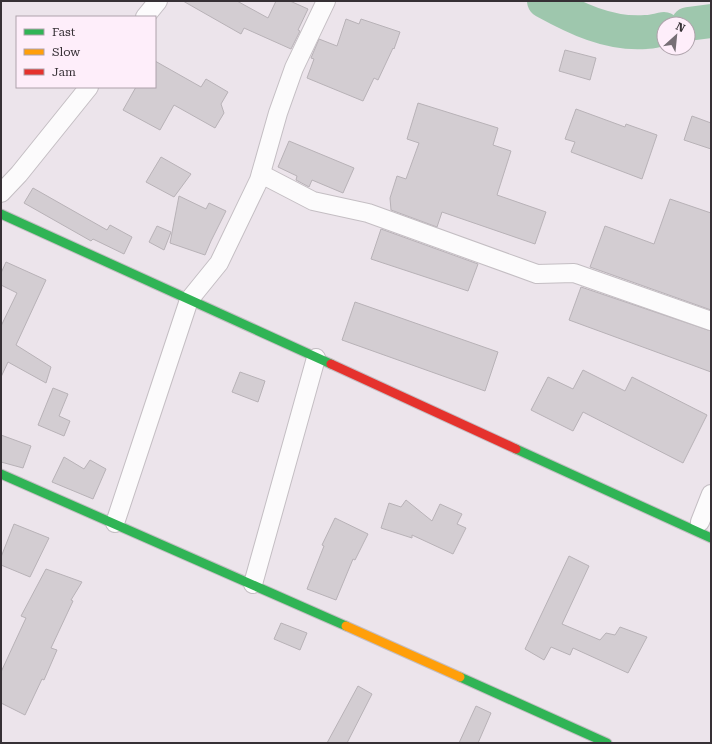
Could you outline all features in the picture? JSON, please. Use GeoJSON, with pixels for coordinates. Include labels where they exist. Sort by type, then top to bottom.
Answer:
{"type":"FeatureCollection","features":[{"type":"Feature","properties":{"kind":"street"},"geometry":{"type":"LineString","coordinates":[[146,16],[158,1]]}},
{"type":"Feature","properties":{"kind":"street"},"geometry":{"type":"LineString","coordinates":[[115,523],[190,300],[219,263],[261,174],[278,113],[294,68],[326,1]]}},
{"type":"Feature","properties":{"kind":"street"},"geometry":{"type":"LineString","coordinates":[[1,193],[19,174],[88,88]]}},
{"type":"Feature","properties":{"kind":"street"},"geometry":{"type":"LineString","coordinates":[[261,174],[314,201],[368,213],[538,274],[574,273],[711,321]]}},
{"type":"Feature","properties":{"kind":"street"},"geometry":{"type":"LineString","coordinates":[[1,214],[711,538]]}},
{"type":"Feature","properties":{"kind":"street"},"geometry":{"type":"LineString","coordinates":[[253,584],[316,358]]}},
{"type":"Feature","properties":{"kind":"street"},"geometry":{"type":"LineString","coordinates":[[1,474],[253,584],[607,743]]}},
{"type":"Feature","properties":{"kind":"street"},"geometry":{"type":"LineString","coordinates":[[700,522],[711,494]]}},
{"type":"Feature","properties":{"kind":"building"},"geometry":{"type":"Polygon","coordinates":[[[183,1],[237,1],[268,18],[276,1],[290,1],[308,9],[298,30],[300,31],[291,49],[244,28],[241,34],[183,1]]]}},
{"type":"Feature","properties":{"kind":"building"},"geometry":{"type":"Polygon","coordinates":[[[346,19],[359,24],[361,19],[400,32],[394,49],[393,48],[378,80],[374,78],[363,101],[307,78],[314,59],[311,58],[319,39],[337,46],[346,19]]]}},
{"type":"Feature","properties":{"kind":"building"},"geometry":{"type":"Polygon","coordinates":[[[565,50],[596,58],[590,80],[559,71],[565,50]]]}},
{"type":"Feature","properties":{"kind":"building"},"geometry":{"type":"Polygon","coordinates":[[[156,62],[201,87],[206,79],[228,92],[221,104],[224,113],[215,128],[174,105],[160,130],[123,110],[135,88],[156,88],[156,62]]]}},
{"type":"Feature","properties":{"kind":"building"},"geometry":{"type":"Polygon","coordinates":[[[418,103],[498,128],[493,145],[511,151],[497,195],[546,212],[535,244],[442,212],[437,227],[391,210],[390,198],[397,176],[406,179],[419,143],[407,139],[418,103]]]}},
{"type":"Feature","properties":{"kind":"building"},"geometry":{"type":"Polygon","coordinates":[[[576,109],[625,127],[626,124],[657,135],[642,179],[571,152],[575,142],[565,139],[576,109]]]}},
{"type":"Feature","properties":{"kind":"building"},"geometry":{"type":"Polygon","coordinates":[[[692,116],[711,123],[711,149],[684,140],[692,116]]]}},
{"type":"Feature","properties":{"kind":"building"},"geometry":{"type":"Polygon","coordinates":[[[289,141],[354,168],[343,193],[312,180],[309,187],[296,180],[297,176],[278,167],[289,141]]]}},
{"type":"Feature","properties":{"kind":"building"},"geometry":{"type":"Polygon","coordinates":[[[161,157],[191,174],[174,197],[146,182],[161,157]]]}},
{"type":"Feature","properties":{"kind":"building"},"geometry":{"type":"Polygon","coordinates":[[[33,188],[107,230],[110,225],[132,237],[124,254],[93,239],[91,241],[24,203],[33,188]]]}},
{"type":"Feature","properties":{"kind":"building"},"geometry":{"type":"Polygon","coordinates":[[[179,196],[206,209],[209,203],[226,211],[205,255],[170,243],[179,196]]]}},
{"type":"Feature","properties":{"kind":"building"},"geometry":{"type":"Polygon","coordinates":[[[670,199],[711,213],[711,310],[590,267],[605,226],[654,244],[670,199]]]}},
{"type":"Feature","properties":{"kind":"building"},"geometry":{"type":"Polygon","coordinates":[[[157,226],[171,232],[164,250],[149,242],[157,226]]]}},
{"type":"Feature","properties":{"kind":"building"},"geometry":{"type":"Polygon","coordinates":[[[381,229],[478,264],[468,291],[371,259],[381,229]]]}},
{"type":"Feature","properties":{"kind":"building"},"geometry":{"type":"Polygon","coordinates":[[[6,262],[46,280],[16,345],[51,367],[46,383],[8,362],[1,377],[1,326],[17,293],[1,285],[1,273],[6,262]]]}},
{"type":"Feature","properties":{"kind":"building"},"geometry":{"type":"Polygon","coordinates":[[[581,287],[711,331],[711,372],[569,320],[581,287]]]}},
{"type":"Feature","properties":{"kind":"building"},"geometry":{"type":"Polygon","coordinates":[[[355,302],[498,352],[485,391],[342,340],[355,302]]]}},
{"type":"Feature","properties":{"kind":"building"},"geometry":{"type":"Polygon","coordinates":[[[583,370],[625,391],[632,377],[707,415],[683,463],[583,412],[573,431],[531,410],[548,377],[573,389],[583,370]]]}},
{"type":"Feature","properties":{"kind":"building"},"geometry":{"type":"Polygon","coordinates":[[[240,372],[265,381],[258,402],[232,392],[240,372]]]}},
{"type":"Feature","properties":{"kind":"building"},"geometry":{"type":"Polygon","coordinates":[[[53,388],[68,394],[59,416],[70,421],[64,436],[38,425],[53,388]]]}},
{"type":"Feature","properties":{"kind":"building"},"geometry":{"type":"Polygon","coordinates":[[[1,435],[31,446],[23,468],[1,462],[1,435]]]}},
{"type":"Feature","properties":{"kind":"building"},"geometry":{"type":"Polygon","coordinates":[[[64,457],[84,469],[90,460],[106,469],[93,499],[52,482],[64,457]]]}},
{"type":"Feature","properties":{"kind":"building"},"geometry":{"type":"Polygon","coordinates":[[[406,500],[432,521],[440,504],[462,514],[457,524],[466,528],[453,554],[412,535],[412,538],[381,528],[389,503],[401,507],[406,500]]]}},
{"type":"Feature","properties":{"kind":"building"},"geometry":{"type":"Polygon","coordinates":[[[335,518],[368,534],[355,560],[353,559],[336,600],[307,589],[324,546],[322,545],[335,518]]]}},
{"type":"Feature","properties":{"kind":"building"},"geometry":{"type":"Polygon","coordinates":[[[14,524],[49,538],[30,577],[1,565],[1,557],[14,524]]]}},
{"type":"Feature","properties":{"kind":"building"},"geometry":{"type":"Polygon","coordinates":[[[569,556],[589,566],[562,624],[600,640],[606,633],[615,635],[620,627],[647,637],[628,673],[573,648],[570,655],[551,647],[544,660],[525,649],[569,556]]]}},
{"type":"Feature","properties":{"kind":"building"},"geometry":{"type":"Polygon","coordinates":[[[46,569],[82,582],[71,600],[73,601],[51,648],[57,650],[44,680],[42,679],[25,715],[1,703],[1,672],[26,618],[21,616],[46,569]]]}},
{"type":"Feature","properties":{"kind":"building"},"geometry":{"type":"Polygon","coordinates":[[[281,623],[307,633],[300,650],[274,639],[281,623]]]}},
{"type":"Feature","properties":{"kind":"building"},"geometry":{"type":"Polygon","coordinates":[[[358,686],[372,694],[347,743],[327,743],[358,686]]]}},
{"type":"Feature","properties":{"kind":"building"},"geometry":{"type":"Polygon","coordinates":[[[476,706],[491,713],[478,743],[459,743],[476,706]]]}},
{"type":"Feature","properties":{"kind":"waterway"},"geometry":{"type":"LineString","coordinates":[[544,1],[580,19],[606,28],[632,32],[656,30]]}},
{"type":"Feature","properties":{"kind":"waterway"},"geometry":{"type":"LineString","coordinates":[[696,23],[711,21]]}},
{"type":"Feature","properties":{"kind":"traffic: fast"},"geometry":{"type":"LineString","coordinates":[[1,214],[331,364]]}},
{"type":"Feature","properties":{"kind":"traffic: fast"},"geometry":{"type":"LineString","coordinates":[[516,449],[711,538]]}},
{"type":"Feature","properties":{"kind":"traffic: fast"},"geometry":{"type":"LineString","coordinates":[[1,474],[346,626]]}},
{"type":"Feature","properties":{"kind":"traffic: fast"},"geometry":{"type":"LineString","coordinates":[[460,677],[607,743]]}},
{"type":"Feature","properties":{"kind":"traffic: slow"},"geometry":{"type":"LineString","coordinates":[[346,626],[460,677]]}},
{"type":"Feature","properties":{"kind":"traffic: jam"},"geometry":{"type":"LineString","coordinates":[[331,364],[516,449]]}}]}
